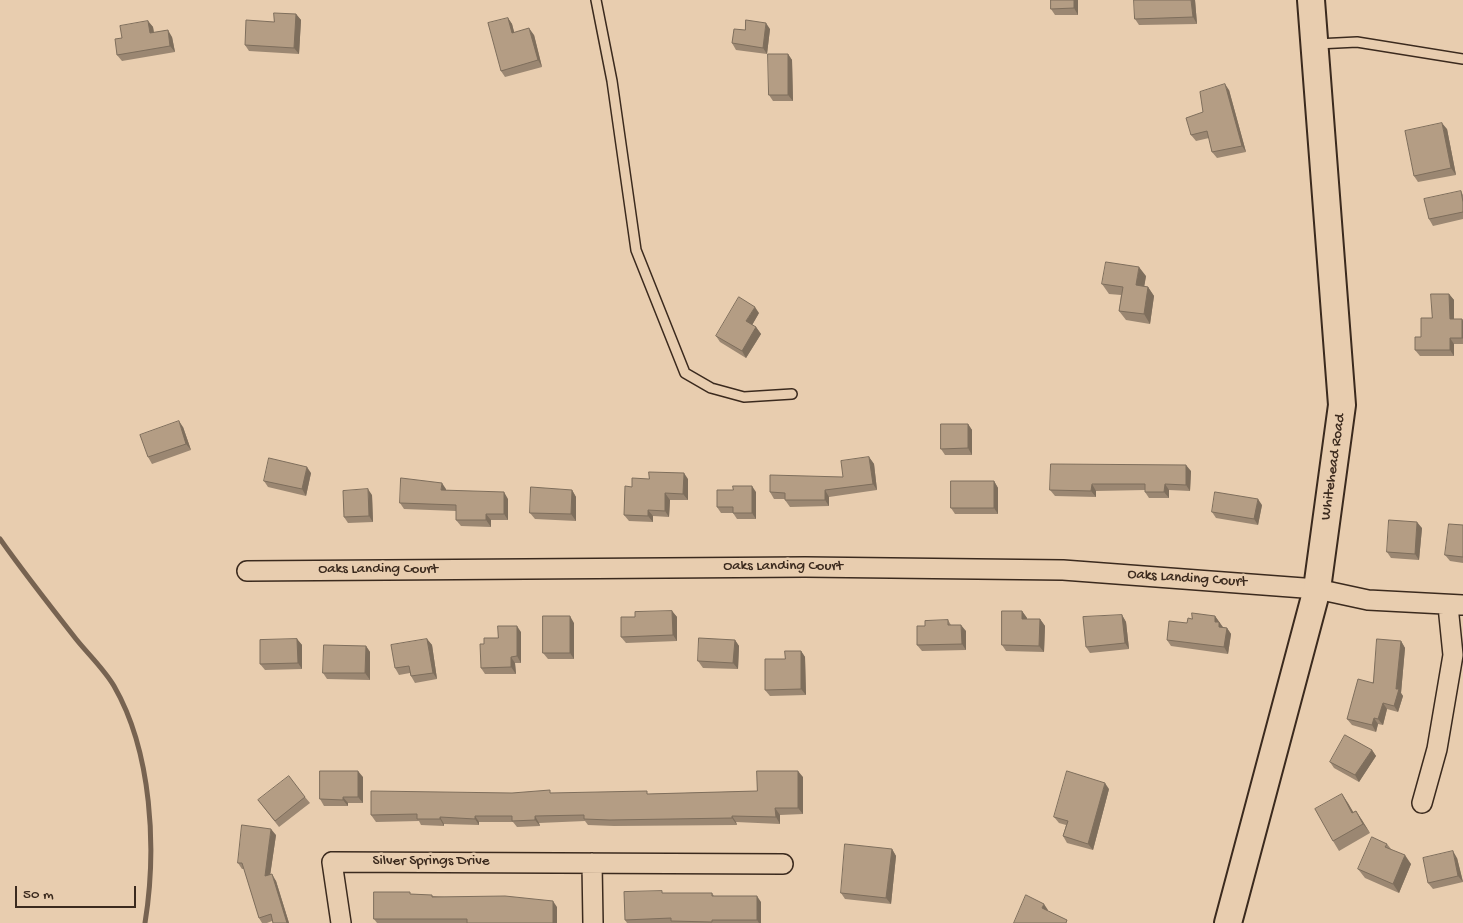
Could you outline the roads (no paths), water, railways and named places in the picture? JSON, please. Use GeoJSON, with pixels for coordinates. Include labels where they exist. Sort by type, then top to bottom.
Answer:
{"type":"FeatureCollection","features":[{"type":"Feature","properties":{"kind":"street","name":"Whitehead Road"},"geometry":{"type":"LineString","coordinates":[[1228,923],[1317,589],[1342,405],[1311,0]]}},
{"type":"Feature","properties":{"kind":"street","name":"Oaks Landing Court"},"geometry":{"type":"LineString","coordinates":[[247,570],[805,567],[1063,570],[1317,589],[1368,600],[1456,606]]}},
{"type":"Feature","properties":{"kind":"street"},"geometry":{"type":"LineString","coordinates":[[1422,803],[1437,749],[1453,655],[1456,606]]}},
{"type":"Feature","properties":{"kind":"street","name":"Silver Springs Drive"},"geometry":{"type":"LineString","coordinates":[[341,923],[332,862],[783,864]]}},
{"type":"Feature","properties":{"kind":"street"},"geometry":{"type":"LineString","coordinates":[[592,863],[593,923]]}},
{"type":"Feature","properties":{"kind":"lane"},"geometry":{"type":"LineString","coordinates":[[596,0],[612,81],[636,250],[685,373],[711,388],[744,397],[792,394]]}},
{"type":"Feature","properties":{"kind":"lane"},"geometry":{"type":"LineString","coordinates":[[1314,45],[1325,42],[1358,42],[1463,59]]}},
{"type":"Feature","properties":{"kind":"waterway"},"geometry":{"type":"LineString","coordinates":[[0,539],[76,639],[106,674],[127,712],[137,740],[144,770],[148,802],[151,864],[145,923]]}}]}
